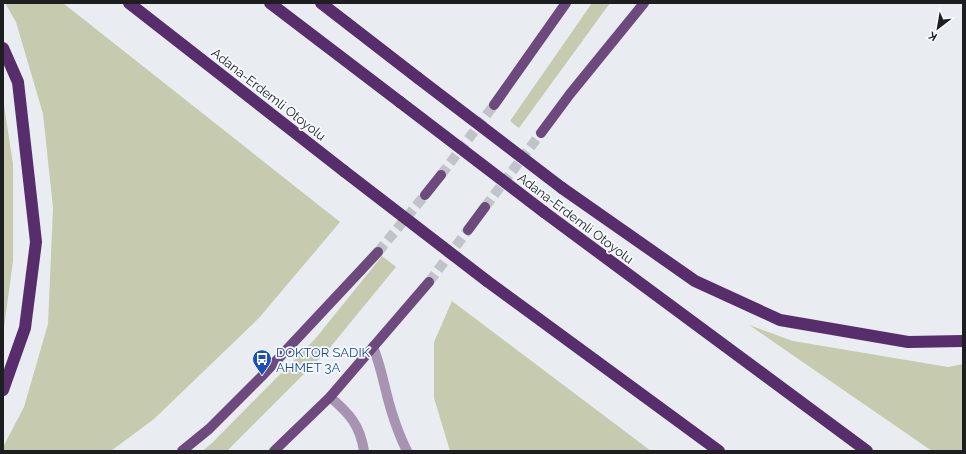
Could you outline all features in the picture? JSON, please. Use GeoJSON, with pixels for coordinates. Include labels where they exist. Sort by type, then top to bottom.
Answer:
{"type":"FeatureCollection","features":[{"type":"Feature","properties":{"kind":"highway","name":"Adana-Erdemli Otoyolu"},"geometry":{"type":"LineString","coordinates":[[129,3],[488,281],[719,451]]}},
{"type":"Feature","properties":{"kind":"highway","name":"Adana-Erdemli Otoyolu"},"geometry":{"type":"LineString","coordinates":[[270,3],[544,212],[867,451]]}},
{"type":"Feature","properties":{"kind":"highway"},"geometry":{"type":"LineString","coordinates":[[321,3],[562,188],[695,281],[780,320],[908,342],[963,341]]}},
{"type":"Feature","properties":{"kind":"highway"},"geometry":{"type":"LineString","coordinates":[[3,48],[18,82],[36,242],[25,328],[3,390]]}},
{"type":"Feature","properties":{"kind":"main road"},"geometry":{"type":"LineString","coordinates":[[494,105],[566,3]]}},
{"type":"Feature","properties":{"kind":"main road"},"geometry":{"type":"LineString","coordinates":[[541,133],[570,94],[644,3]]}},
{"type":"Feature","properties":{"kind":"main road"},"geometry":{"type":"LineString","coordinates":[[425,195],[441,175]]}},
{"type":"Feature","properties":{"kind":"main road"},"geometry":{"type":"LineString","coordinates":[[468,230],[485,208]]}},
{"type":"Feature","properties":{"kind":"main road"},"geometry":{"type":"LineString","coordinates":[[182,451],[209,429],[262,376],[378,252]]}},
{"type":"Feature","properties":{"kind":"main road"},"geometry":{"type":"LineString","coordinates":[[274,451],[330,397],[429,282]]}},
{"type":"Feature","properties":{"kind":"street"},"geometry":{"type":"LineString","coordinates":[[373,347],[392,413],[407,451]]}},
{"type":"Feature","properties":{"kind":"street"},"geometry":{"type":"LineString","coordinates":[[330,397],[350,415],[357,425],[363,440],[364,451]]}},
{"type":"Feature","properties":{"kind":"green space"},"geometry":{"type":"Polygon","coordinates":[[[5,3],[63,3],[340,222],[259,318],[154,419],[111,451],[3,451],[3,447],[24,407],[48,324],[53,208],[43,114],[16,22],[5,3]]]}},
{"type":"Feature","properties":{"kind":"green space"},"geometry":{"type":"Polygon","coordinates":[[[592,3],[610,3],[519,128],[510,121],[592,3]]]}},
{"type":"Feature","properties":{"kind":"green space"},"geometry":{"type":"Polygon","coordinates":[[[3,98],[13,164],[13,261],[3,335],[3,98]]]}},
{"type":"Feature","properties":{"kind":"green space"},"geometry":{"type":"Polygon","coordinates":[[[382,256],[396,267],[328,350],[227,451],[202,451],[211,444],[315,339],[382,256]]]}},
{"type":"Feature","properties":{"kind":"green space"},"geometry":{"type":"Polygon","coordinates":[[[452,301],[651,451],[450,451],[434,398],[434,342],[452,301]]]}},
{"type":"Feature","properties":{"kind":"green space"},"geometry":{"type":"Polygon","coordinates":[[[749,325],[793,341],[948,367],[963,364],[963,451],[932,451],[749,325]]]}},
{"type":"Feature","properties":{"kind":"tunnel"},"geometry":{"type":"LineString","coordinates":[[441,175],[494,105]]}},
{"type":"Feature","properties":{"kind":"tunnel"},"geometry":{"type":"LineString","coordinates":[[485,207],[541,133]]}},
{"type":"Feature","properties":{"kind":"tunnel"},"geometry":{"type":"LineString","coordinates":[[378,252],[425,195]]}},
{"type":"Feature","properties":{"kind":"tunnel"},"geometry":{"type":"LineString","coordinates":[[429,282],[468,230]]}},
{"type":"Feature","properties":{"kind":"place","name":"DOKTOR SADIK AHMET 3A"},"geometry":{"type":"Point","coordinates":[262,376]}}]}
